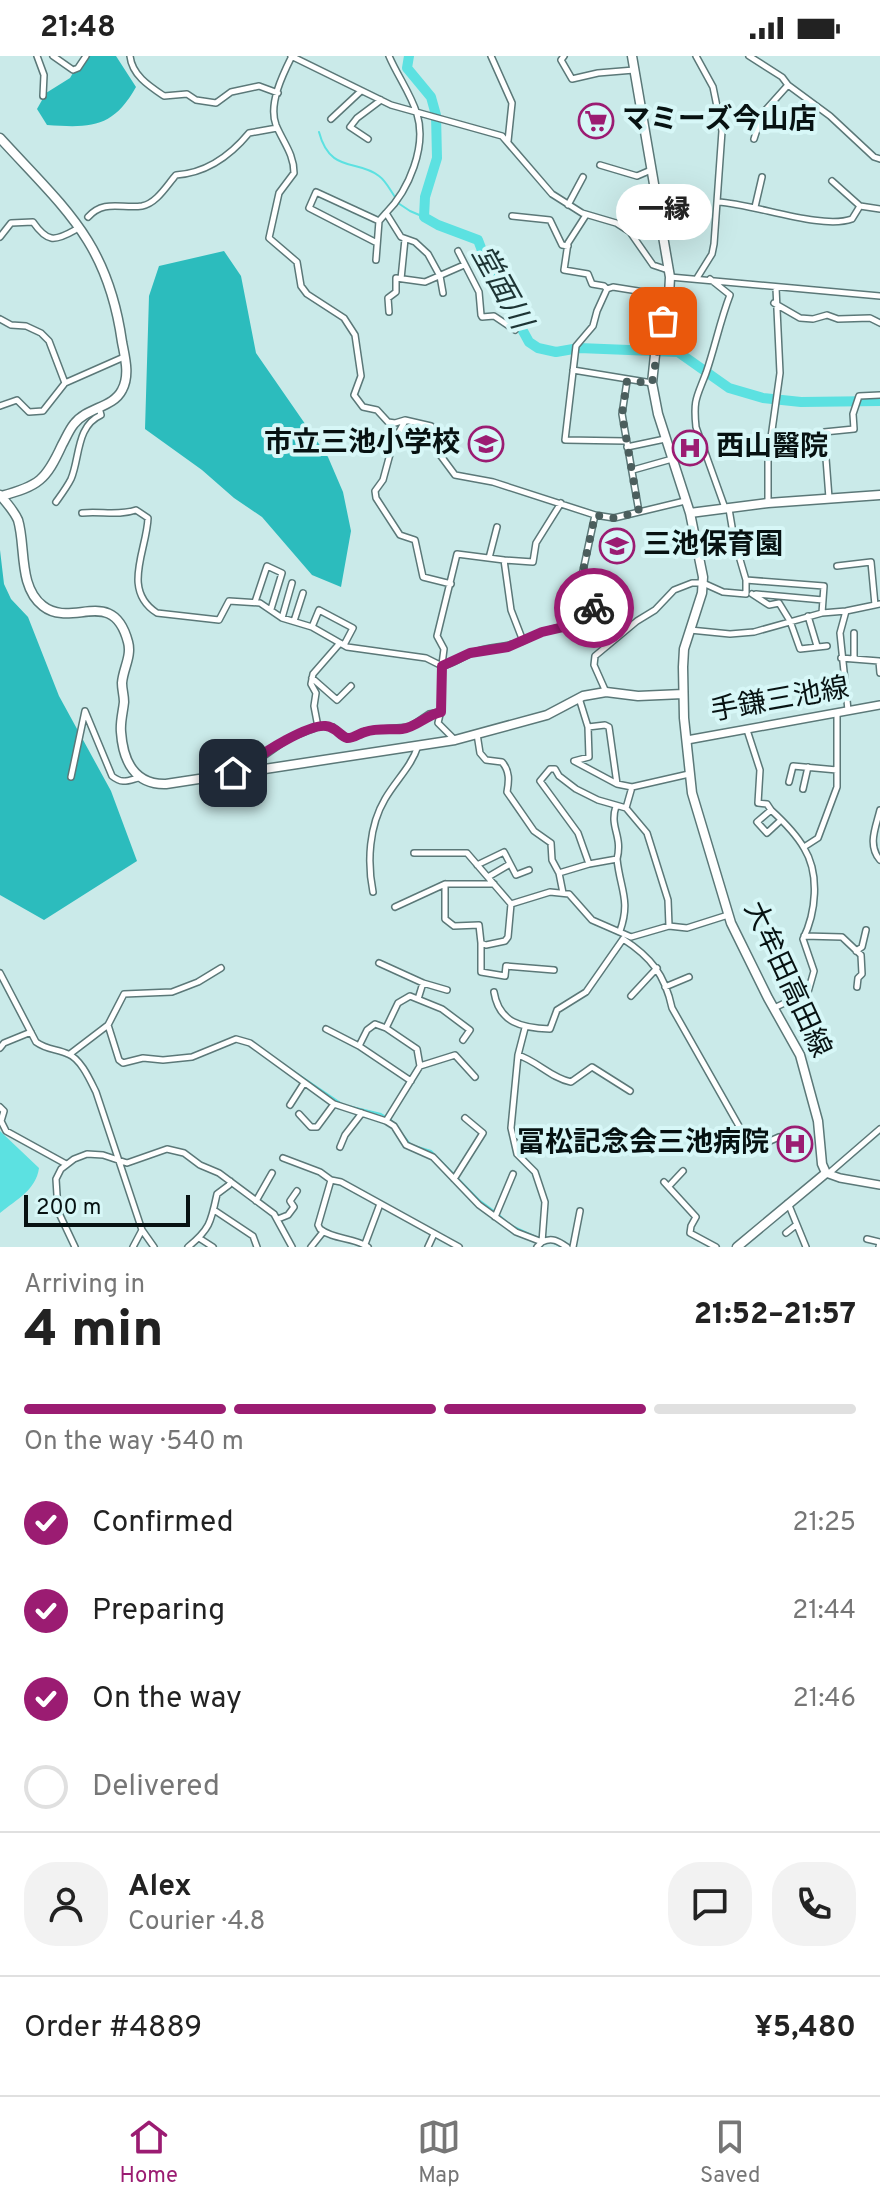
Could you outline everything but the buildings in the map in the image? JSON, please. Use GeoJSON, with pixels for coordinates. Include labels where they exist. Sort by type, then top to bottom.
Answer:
{"type":"FeatureCollection","features":[{"type":"Feature","properties":{"kind":"main road"},"geometry":{"type":"LineString","coordinates":[[632,56],[670,274],[669,296],[656,350],[652,383],[665,439],[690,513],[703,583]]}},
{"type":"Feature","properties":{"kind":"main road"},"geometry":{"type":"LineString","coordinates":[[2,140],[85,232],[101,261],[118,315],[124,357],[124,386],[112,401],[82,415],[75,422],[44,478],[26,490],[0,496],[17,518],[26,573],[39,602],[52,611],[62,613],[105,612],[114,615],[123,629],[129,649],[122,681],[124,701],[120,731],[129,764],[138,778],[151,784],[166,784],[455,740],[547,715],[579,697],[606,692],[638,696],[683,694]]}},
{"type":"Feature","properties":{"kind":"main road"},"geometry":{"type":"LineString","coordinates":[[690,513],[768,503],[880,495]]}},
{"type":"Feature","properties":{"kind":"main road","name":"大牟田高田線"},"geometry":{"type":"LineString","coordinates":[[703,583],[684,649],[683,694],[692,793],[728,915],[774,1008],[792,1037],[807,1075],[818,1121],[822,1164],[827,1174]]}},
{"type":"Feature","properties":{"kind":"main road","name":"手鎌三池線"},"geometry":{"type":"LineString","coordinates":[[687,740],[880,705]]}},
{"type":"Feature","properties":{"kind":"main road"},"geometry":{"type":"LineString","coordinates":[[737,1247],[827,1174],[880,1185]]}},
{"type":"Feature","properties":{"kind":"street"},"geometry":{"type":"LineString","coordinates":[[37,56],[44,75],[43,96]]}},
{"type":"Feature","properties":{"kind":"street"},"geometry":{"type":"LineString","coordinates":[[53,56],[73,70],[86,56]]}},
{"type":"Feature","properties":{"kind":"street"},"geometry":{"type":"LineString","coordinates":[[130,56],[132,68],[164,96],[187,94],[196,100],[216,103],[231,92],[259,86],[278,93]]}},
{"type":"Feature","properties":{"kind":"street"},"geometry":{"type":"LineString","coordinates":[[685,501],[614,518],[595,515],[493,482],[455,475],[432,444],[431,426],[405,420],[388,422],[377,410],[358,403],[354,395],[361,376],[352,329],[344,318],[307,294],[301,286],[297,262],[269,238],[279,193],[294,173],[291,152],[277,128],[274,116],[282,76],[291,56],[361,91],[417,114],[502,136],[552,194],[586,215],[616,223],[630,232],[653,265],[670,274],[776,288],[880,296]]}},
{"type":"Feature","properties":{"kind":"street"},"geometry":{"type":"LineString","coordinates":[[376,260],[379,221],[398,201],[420,146],[417,114],[389,56]]}},
{"type":"Feature","properties":{"kind":"street"},"geometry":{"type":"LineString","coordinates":[[491,56],[512,103],[508,142]]}},
{"type":"Feature","properties":{"kind":"street"},"geometry":{"type":"LineString","coordinates":[[564,56],[561,60],[572,79],[634,70]]}},
{"type":"Feature","properties":{"kind":"street"},"geometry":{"type":"LineString","coordinates":[[696,56],[713,87],[720,116],[722,147],[712,254],[697,278]]}},
{"type":"Feature","properties":{"kind":"street"},"geometry":{"type":"LineString","coordinates":[[749,56],[782,77],[880,159]]}},
{"type":"Feature","properties":{"kind":"street"},"geometry":{"type":"LineString","coordinates":[[754,139],[762,114],[788,85]]}},
{"type":"Feature","properties":{"kind":"street"},"geometry":{"type":"LineString","coordinates":[[331,119],[361,91]]}},
{"type":"Feature","properties":{"kind":"street"},"geometry":{"type":"LineString","coordinates":[[368,139],[350,127],[381,100]]}},
{"type":"Feature","properties":{"kind":"street"},"geometry":{"type":"LineString","coordinates":[[88,217],[100,206],[146,205],[176,175],[205,168],[233,152],[249,133],[277,128]]}},
{"type":"Feature","properties":{"kind":"street"},"geometry":{"type":"LineString","coordinates":[[600,165],[637,176],[652,170]]}},
{"type":"Feature","properties":{"kind":"street"},"geometry":{"type":"LineString","coordinates":[[568,205],[583,177]]}},
{"type":"Feature","properties":{"kind":"street"},"geometry":{"type":"LineString","coordinates":[[755,207],[762,177]]}},
{"type":"Feature","properties":{"kind":"street"},"geometry":{"type":"LineString","coordinates":[[832,181],[860,206],[880,209]]}},
{"type":"Feature","properties":{"kind":"street"},"geometry":{"type":"LineString","coordinates":[[377,243],[309,208],[316,192],[379,221]]}},
{"type":"Feature","properties":{"kind":"street"},"geometry":{"type":"LineString","coordinates":[[718,202],[834,224],[852,219],[860,206]]}},
{"type":"Feature","properties":{"kind":"street"},"geometry":{"type":"LineString","coordinates":[[386,213],[401,237],[415,242],[428,254],[440,276],[443,293]]}},
{"type":"Feature","properties":{"kind":"street"},"geometry":{"type":"LineString","coordinates":[[586,215],[568,246],[564,270],[588,274],[592,284],[607,289]]}},
{"type":"Feature","properties":{"kind":"street"},"geometry":{"type":"LineString","coordinates":[[512,216],[550,220],[562,245],[568,246]]}},
{"type":"Feature","properties":{"kind":"street"},"geometry":{"type":"LineString","coordinates":[[0,237],[11,223],[33,222],[43,236],[51,239],[58,239],[75,230]]}},
{"type":"Feature","properties":{"kind":"street"},"geometry":{"type":"LineString","coordinates":[[401,279],[405,239]]}},
{"type":"Feature","properties":{"kind":"street"},"geometry":{"type":"LineString","coordinates":[[458,251],[479,292],[481,315],[494,316],[515,330]]}},
{"type":"Feature","properties":{"kind":"street"},"geometry":{"type":"LineString","coordinates":[[389,312],[388,298],[396,292],[396,278],[425,282],[464,265]]}},
{"type":"Feature","properties":{"kind":"street"},"geometry":{"type":"LineString","coordinates":[[710,279],[730,295],[718,326],[705,377],[696,393],[695,415],[700,437],[728,509],[749,594],[769,605],[779,603],[790,621],[800,649],[827,646]]}},
{"type":"Feature","properties":{"kind":"street"},"geometry":{"type":"LineString","coordinates":[[607,289],[613,287],[669,296]]}},
{"type":"Feature","properties":{"kind":"street"},"geometry":{"type":"LineString","coordinates":[[768,503],[768,459],[780,373],[774,303],[776,288]]}},
{"type":"Feature","properties":{"kind":"street"},"geometry":{"type":"LineString","coordinates":[[607,289],[593,326],[576,349],[565,440],[626,444],[665,439]]}},
{"type":"Feature","properties":{"kind":"street"},"geometry":{"type":"LineString","coordinates":[[774,303],[800,318],[813,319],[827,315],[838,319],[870,318],[880,323]]}},
{"type":"Feature","properties":{"kind":"street"},"geometry":{"type":"LineString","coordinates":[[0,319],[41,333],[49,341],[65,383]]}},
{"type":"Feature","properties":{"kind":"street"},"geometry":{"type":"LineString","coordinates":[[0,406],[17,400],[29,412],[43,411],[65,383],[124,357]]}},
{"type":"Feature","properties":{"kind":"street"},"geometry":{"type":"LineString","coordinates":[[573,370],[652,383]]}},
{"type":"Feature","properties":{"kind":"street"},"geometry":{"type":"LineString","coordinates":[[627,381],[622,414],[639,512]]}},
{"type":"Feature","properties":{"kind":"street"},"geometry":{"type":"LineString","coordinates":[[829,498],[824,432],[854,429],[853,414],[859,396],[880,395]]}},
{"type":"Feature","properties":{"kind":"street"},"geometry":{"type":"LineString","coordinates":[[56,502],[71,478],[84,432],[93,418],[101,415],[99,407]]}},
{"type":"Feature","properties":{"kind":"street"},"geometry":{"type":"LineString","coordinates":[[405,420],[393,443],[383,480],[375,495],[400,535],[415,540],[423,577],[451,584]]}},
{"type":"Feature","properties":{"kind":"street"},"geometry":{"type":"LineString","coordinates":[[633,470],[672,459]]}},
{"type":"Feature","properties":{"kind":"street"},"geometry":{"type":"LineString","coordinates":[[455,740],[438,723],[444,649],[437,636],[457,554],[533,562],[536,543],[561,503]]}},
{"type":"Feature","properties":{"kind":"street"},"geometry":{"type":"LineString","coordinates":[[82,513],[107,510],[123,514],[136,510],[148,518],[148,533],[136,574],[142,596],[157,613],[196,616],[215,622],[229,601],[255,602],[282,618],[312,627],[342,644],[426,658],[442,666]]}},
{"type":"Feature","properties":{"kind":"street"},"geometry":{"type":"LineString","coordinates":[[442,666],[470,653],[508,647],[542,632],[584,620],[604,593],[581,580],[595,515]]}},
{"type":"Feature","properties":{"kind":"street"},"geometry":{"type":"LineString","coordinates":[[489,558],[497,527]]}},
{"type":"Feature","properties":{"kind":"street"},"geometry":{"type":"LineString","coordinates":[[504,560],[511,610],[523,641]]}},
{"type":"Feature","properties":{"kind":"street"},"geometry":{"type":"LineString","coordinates":[[689,630],[730,634],[754,632],[808,616],[878,604],[871,562],[837,566]]}},
{"type":"Feature","properties":{"kind":"street"},"geometry":{"type":"LineString","coordinates":[[255,602],[267,566],[282,573],[271,609]]}},
{"type":"Feature","properties":{"kind":"street"},"geometry":{"type":"LineString","coordinates":[[746,580],[824,586],[822,613]]}},
{"type":"Feature","properties":{"kind":"street"},"geometry":{"type":"LineString","coordinates":[[282,618],[292,583]]}},
{"type":"Feature","properties":{"kind":"street"},"geometry":{"type":"LineString","coordinates":[[606,692],[594,665],[599,651],[655,610],[674,590],[692,583],[703,583],[723,592],[823,600]]}},
{"type":"Feature","properties":{"kind":"street"},"geometry":{"type":"LineString","coordinates":[[294,621],[303,593]]}},
{"type":"Feature","properties":{"kind":"street"},"geometry":{"type":"LineString","coordinates":[[312,627],[319,610],[353,628],[342,644],[322,661],[312,678],[318,727]]}},
{"type":"Feature","properties":{"kind":"street"},"geometry":{"type":"LineString","coordinates":[[846,611],[840,633],[848,711]]}},
{"type":"Feature","properties":{"kind":"street"},"geometry":{"type":"LineString","coordinates":[[808,616],[817,646]]}},
{"type":"Feature","properties":{"kind":"street"},"geometry":{"type":"LineString","coordinates":[[854,633],[854,659]]}},
{"type":"Feature","properties":{"kind":"street"},"geometry":{"type":"LineString","coordinates":[[841,658],[879,661],[880,673]]}},
{"type":"Feature","properties":{"kind":"street"},"geometry":{"type":"LineString","coordinates":[[312,678],[337,700],[351,686]]}},
{"type":"Feature","properties":{"kind":"street"},"geometry":{"type":"LineString","coordinates":[[579,697],[588,727],[589,757],[574,761],[617,784],[632,787],[690,774]]}},
{"type":"Feature","properties":{"kind":"street"},"geometry":{"type":"LineString","coordinates":[[71,777],[85,711],[95,728],[112,776],[126,782],[138,778]]}},
{"type":"Feature","properties":{"kind":"street"},"geometry":{"type":"LineString","coordinates":[[233,773],[233,768],[251,765],[289,738],[318,727],[333,727],[346,738],[351,738],[371,730],[410,727],[429,714],[441,712]]}},
{"type":"Feature","properties":{"kind":"street"},"geometry":{"type":"LineString","coordinates":[[804,847],[818,838],[837,787],[837,713]]}},
{"type":"Feature","properties":{"kind":"street"},"geometry":{"type":"LineString","coordinates":[[588,727],[609,727],[617,784]]}},
{"type":"Feature","properties":{"kind":"street"},"geometry":{"type":"LineString","coordinates":[[747,730],[760,770],[758,803],[767,804],[804,847],[809,858],[814,893],[803,939],[814,971],[808,992],[774,1008]]}},
{"type":"Feature","properties":{"kind":"street"},"geometry":{"type":"LineString","coordinates":[[477,734],[480,753],[486,760],[502,762],[506,766],[509,778],[507,792],[534,831],[551,843],[552,860],[559,873],[563,893]]}},
{"type":"Feature","properties":{"kind":"street"},"geometry":{"type":"LineString","coordinates":[[373,892],[370,850],[376,818],[385,798],[413,761],[418,746]]}},
{"type":"Feature","properties":{"kind":"street"},"geometry":{"type":"LineString","coordinates":[[789,782],[793,766],[837,770]]}},
{"type":"Feature","properties":{"kind":"street"},"geometry":{"type":"LineString","coordinates":[[803,789],[808,767]]}},
{"type":"Feature","properties":{"kind":"street"},"geometry":{"type":"LineString","coordinates":[[589,864],[578,833],[540,781],[550,769],[555,769],[576,789],[598,800],[626,808],[647,833],[668,900],[669,926]]}},
{"type":"Feature","properties":{"kind":"street"},"geometry":{"type":"LineString","coordinates":[[626,808],[632,787]]}},
{"type":"Feature","properties":{"kind":"street"},"geometry":{"type":"LineString","coordinates":[[494,992],[496,1007],[504,1015],[525,1028],[550,1029],[557,1010],[586,992],[623,935],[627,900],[619,879],[618,836],[612,818],[616,806]]}},
{"type":"Feature","properties":{"kind":"street"},"geometry":{"type":"LineString","coordinates":[[771,810],[757,822],[767,833],[781,820]]}},
{"type":"Feature","properties":{"kind":"street"},"geometry":{"type":"LineString","coordinates":[[880,810],[873,840],[875,855],[880,860]]}},
{"type":"Feature","properties":{"kind":"street"},"geometry":{"type":"LineString","coordinates":[[477,865],[504,852],[516,875],[529,870]]}},
{"type":"Feature","properties":{"kind":"street"},"geometry":{"type":"LineString","coordinates":[[414,853],[467,853],[511,904],[505,941],[486,945],[481,943]]}},
{"type":"Feature","properties":{"kind":"street"},"geometry":{"type":"LineString","coordinates":[[559,873],[617,859]]}},
{"type":"Feature","properties":{"kind":"street"},"geometry":{"type":"LineString","coordinates":[[488,877],[510,864]]}},
{"type":"Feature","properties":{"kind":"street"},"geometry":{"type":"LineString","coordinates":[[395,907],[445,884],[494,884]]}},
{"type":"Feature","properties":{"kind":"street"},"geometry":{"type":"LineString","coordinates":[[445,884],[445,919],[454,926],[479,925],[481,972],[505,976],[506,966],[554,970]]}},
{"type":"Feature","properties":{"kind":"street"},"geometry":{"type":"LineString","coordinates":[[511,904],[550,892],[569,894],[592,920],[631,937],[669,926],[687,928],[728,915]]}},
{"type":"Feature","properties":{"kind":"street"},"geometry":{"type":"LineString","coordinates":[[856,951],[862,947],[866,930]]}},
{"type":"Feature","properties":{"kind":"street"},"geometry":{"type":"LineString","coordinates":[[623,935],[657,968],[672,1008],[752,1149],[779,1137]]}},
{"type":"Feature","properties":{"kind":"street"},"geometry":{"type":"LineString","coordinates":[[804,936],[842,937],[861,955],[862,968],[857,987]]}},
{"type":"Feature","properties":{"kind":"street"},"geometry":{"type":"LineString","coordinates":[[379,963],[447,990]]}},
{"type":"Feature","properties":{"kind":"street"},"geometry":{"type":"LineString","coordinates":[[70,1054],[108,1025],[124,994],[172,992],[198,982],[221,968]]}},
{"type":"Feature","properties":{"kind":"street"},"geometry":{"type":"LineString","coordinates":[[631,996],[657,968]]}},
{"type":"Feature","properties":{"kind":"street"},"geometry":{"type":"LineString","coordinates":[[0,973],[36,1042],[44,1048],[70,1054],[96,1092],[142,1230],[154,1247]]}},
{"type":"Feature","properties":{"kind":"street"},"geometry":{"type":"LineString","coordinates":[[665,987],[689,977]]}},
{"type":"Feature","properties":{"kind":"street"},"geometry":{"type":"LineString","coordinates":[[418,999],[423,983]]}},
{"type":"Feature","properties":{"kind":"street"},"geometry":{"type":"LineString","coordinates":[[386,1028],[398,1003],[410,996],[442,1009],[470,1030],[463,1040]]}},
{"type":"Feature","properties":{"kind":"street"},"geometry":{"type":"LineString","coordinates":[[359,1046],[367,1030],[375,1024],[417,1049],[420,1066],[386,1121]]}},
{"type":"Feature","properties":{"kind":"street"},"geometry":{"type":"LineString","coordinates":[[108,1025],[119,1060],[123,1063],[143,1058],[163,1060],[192,1057],[236,1039],[258,1048],[334,1104],[394,1126],[406,1145],[433,1157],[479,1205],[540,1245]]}},
{"type":"Feature","properties":{"kind":"street"},"geometry":{"type":"LineString","coordinates":[[525,1028],[518,1055],[511,1128],[517,1154],[535,1172],[545,1202],[540,1245]]}},
{"type":"Feature","properties":{"kind":"street"},"geometry":{"type":"LineString","coordinates":[[326,1029],[359,1046],[411,1081]]}},
{"type":"Feature","properties":{"kind":"street"},"geometry":{"type":"LineString","coordinates":[[1,1043],[31,1032]]}},
{"type":"Feature","properties":{"kind":"street"},"geometry":{"type":"LineString","coordinates":[[420,1066],[455,1055],[475,1077]]}},
{"type":"Feature","properties":{"kind":"street"},"geometry":{"type":"LineString","coordinates":[[518,1055],[544,1068],[557,1079],[575,1081],[592,1067],[630,1091]]}},
{"type":"Feature","properties":{"kind":"street"},"geometry":{"type":"LineString","coordinates":[[290,1105],[304,1083]]}},
{"type":"Feature","properties":{"kind":"street"},"geometry":{"type":"LineString","coordinates":[[299,1114],[311,1127],[317,1127],[334,1104]]}},
{"type":"Feature","properties":{"kind":"street"},"geometry":{"type":"LineString","coordinates":[[0,1107],[4,1111],[1,1121],[6,1131],[66,1164]]}},
{"type":"Feature","properties":{"kind":"street"},"geometry":{"type":"LineString","coordinates":[[340,1147],[362,1113]]}},
{"type":"Feature","properties":{"kind":"street"},"geometry":{"type":"LineString","coordinates":[[454,1179],[483,1133],[465,1118]]}},
{"type":"Feature","properties":{"kind":"street"},"geometry":{"type":"LineString","coordinates":[[827,1174],[880,1129]]}},
{"type":"Feature","properties":{"kind":"street"},"geometry":{"type":"LineString","coordinates":[[75,1247],[58,1211],[56,1194],[56,1179],[66,1164],[95,1153],[127,1163],[155,1151],[178,1150],[230,1181],[278,1219],[292,1247]]}},
{"type":"Feature","properties":{"kind":"street"},"geometry":{"type":"LineString","coordinates":[[283,1158],[341,1182],[459,1247]]}},
{"type":"Feature","properties":{"kind":"street"},"geometry":{"type":"LineString","coordinates":[[683,1171],[667,1184],[696,1217],[690,1233],[716,1247]]}},
{"type":"Feature","properties":{"kind":"street"},"geometry":{"type":"LineString","coordinates":[[256,1201],[272,1173]]}},
{"type":"Feature","properties":{"kind":"street"},"geometry":{"type":"LineString","coordinates":[[495,1217],[513,1174]]}},
{"type":"Feature","properties":{"kind":"street"},"geometry":{"type":"LineString","coordinates":[[331,1180],[318,1225],[323,1232],[358,1240],[367,1246],[380,1204]]}},
{"type":"Feature","properties":{"kind":"street"},"geometry":{"type":"LineString","coordinates":[[188,1247],[210,1226],[217,1194],[230,1181]]}},
{"type":"Feature","properties":{"kind":"street"},"geometry":{"type":"LineString","coordinates":[[278,1219],[288,1215],[294,1207],[290,1201],[297,1191]]}},
{"type":"Feature","properties":{"kind":"street"},"geometry":{"type":"LineString","coordinates":[[788,1203],[806,1247]]}},
{"type":"Feature","properties":{"kind":"street"},"geometry":{"type":"LineString","coordinates":[[213,1210],[253,1236],[257,1247]]}},
{"type":"Feature","properties":{"kind":"street"},"geometry":{"type":"LineString","coordinates":[[540,1245],[549,1239],[570,1247],[580,1211]]}},
{"type":"Feature","properties":{"kind":"street"},"geometry":{"type":"LineString","coordinates":[[786,1233],[796,1225]]}},
{"type":"Feature","properties":{"kind":"street"},"geometry":{"type":"LineString","coordinates":[[133,1247],[142,1230]]}},
{"type":"Feature","properties":{"kind":"street"},"geometry":{"type":"LineString","coordinates":[[311,1247],[323,1232]]}},
{"type":"Feature","properties":{"kind":"street"},"geometry":{"type":"LineString","coordinates":[[428,1247],[434,1234]]}},
{"type":"Feature","properties":{"kind":"street"},"geometry":{"type":"LineString","coordinates":[[748,1247],[750,1236]]}},
{"type":"Feature","properties":{"kind":"street"},"geometry":{"type":"LineString","coordinates":[[199,1238],[213,1247]]}},
{"type":"Feature","properties":{"kind":"street"},"geometry":{"type":"LineString","coordinates":[[867,1239],[880,1242],[879,1247]]}},
{"type":"Feature","properties":{"kind":"shaded area"},"geometry":{"type":"Polygon","coordinates":[[[83,56],[116,56],[136,87],[119,111],[109,118],[88,125],[47,125],[37,109],[46,93],[70,78],[83,56]]]}},
{"type":"Feature","properties":{"kind":"shaded area"},"geometry":{"type":"Polygon","coordinates":[[[224,251],[241,276],[256,353],[328,457],[343,492],[351,531],[341,587],[312,575],[262,517],[145,429],[149,296],[159,266],[224,251]]]}},
{"type":"Feature","properties":{"kind":"shaded area"},"geometry":{"type":"Polygon","coordinates":[[[0,550],[4,584],[11,599],[28,617],[59,696],[111,791],[137,861],[44,920],[0,895],[0,550]]]}},
{"type":"Feature","properties":{"kind":"shaded area"},"geometry":{"type":"Polygon","coordinates":[[[0,1131],[39,1168],[30,1188],[0,1213],[0,1131]]]}},
{"type":"Feature","properties":{"kind":"waterway","name":"堂面川"},"geometry":{"type":"LineString","coordinates":[[409,56],[407,68],[431,97],[436,115],[437,158],[425,197],[424,217],[478,240],[489,269],[529,342],[538,348],[556,352],[579,348],[678,352],[729,388],[763,398],[801,402],[880,401]]}},
{"type":"Feature","properties":{"kind":"waterway"},"geometry":{"type":"LineString","coordinates":[[319,132],[324,145],[337,160],[379,176],[395,197]]}},
{"type":"Feature","properties":{"kind":"waterway"},"geometry":{"type":"LineString","coordinates":[[398,203],[424,217]]}},
{"type":"Feature","properties":{"kind":"waterway"},"geometry":{"type":"LineString","coordinates":[[265,1052],[342,1104]]}},
{"type":"Feature","properties":{"kind":"waterway"},"geometry":{"type":"LineString","coordinates":[[348,1106],[381,1114],[391,1120],[411,1145],[431,1151],[494,1211]]}},
{"type":"Feature","properties":{"kind":"waterway"},"geometry":{"type":"LineString","coordinates":[[499,1215],[510,1225],[538,1238]]}},
{"type":"Feature","properties":{"kind":"waterway"},"geometry":{"type":"LineString","coordinates":[[554,1243],[562,1247]]}},
{"type":"Feature","properties":{"kind":"way so far"},"geometry":{"type":"LineString","coordinates":[[594,608],[604,593],[581,580],[586,547],[595,515],[614,518],[639,512],[622,414],[627,381],[652,383],[663,321]]}},
{"type":"Feature","properties":{"kind":"place","name":"マミーズ今山店"},"geometry":{"type":"Point","coordinates":[596,121]}},
{"type":"Feature","properties":{"kind":"place","name":"一縁"},"geometry":{"type":"Point","coordinates":[663,321]}},
{"type":"Feature","properties":{"kind":"place","name":"市立三池小学校"},"geometry":{"type":"Point","coordinates":[486,444]}},
{"type":"Feature","properties":{"kind":"place","name":"西山醫院"},"geometry":{"type":"Point","coordinates":[690,448]}},
{"type":"Feature","properties":{"kind":"place","name":"三池保育園"},"geometry":{"type":"Point","coordinates":[617,546]}},
{"type":"Feature","properties":{"kind":"place","name":"冨松記念会三池病院"},"geometry":{"type":"Point","coordinates":[795,1144]}},
{"type":"Feature","properties":{"kind":"route"},"geometry":{"type":"LineString","coordinates":[[233,773],[233,768],[251,765],[289,738],[320,726],[333,727],[346,738],[371,730],[410,727],[429,714],[441,712],[442,666],[470,653],[508,647],[542,632],[584,620],[594,608]]}}]}
